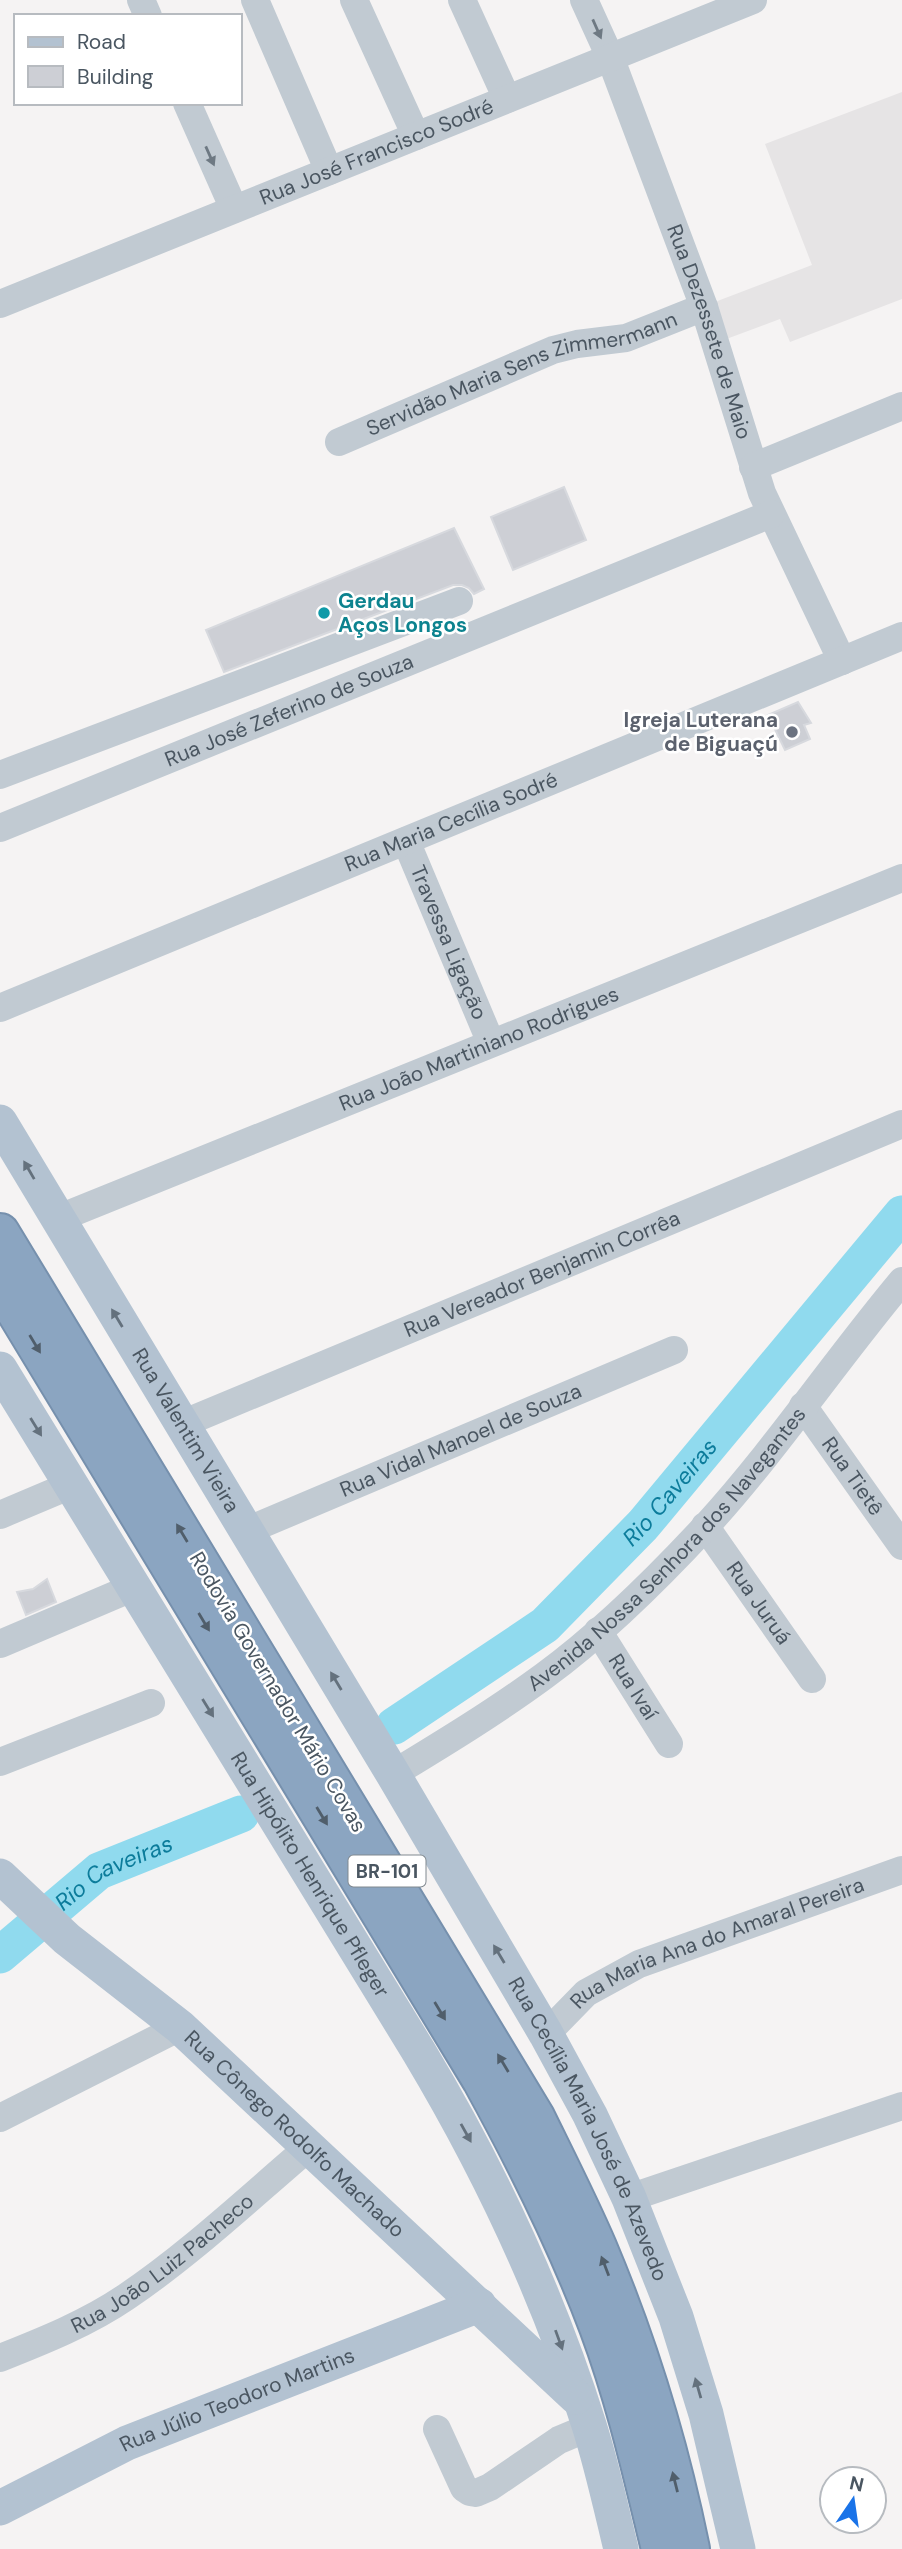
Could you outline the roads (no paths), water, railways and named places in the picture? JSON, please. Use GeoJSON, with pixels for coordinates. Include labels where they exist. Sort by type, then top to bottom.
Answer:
{"type":"FeatureCollection","features":[{"type":"Feature","properties":{"kind":"highway","name":"Rodovia Governador Mário Covas"},"geometry":{"type":"LineString","coordinates":[[0,1233],[535,2117],[597,2248],[628,2326],[651,2396],[690,2549]]}},
{"type":"Feature","properties":{"kind":"highway","name":"Rodovia Governador Mário Covas"},"geometry":{"type":"LineString","coordinates":[[0,1285],[475,2068],[511,2132],[574,2265],[600,2329],[626,2413],[661,2549]]}},
{"type":"Feature","properties":{"kind":"main road","name":"Rua Valentim Vieira"},"geometry":{"type":"LineString","coordinates":[[0,1122],[372,1739]]}},
{"type":"Feature","properties":{"kind":"main road","name":"Rua Hipólito Henrique Pfleger"},"geometry":{"type":"LineString","coordinates":[[3,1380],[134,1587],[458,2119],[532,2271],[586,2415],[621,2549]]}},
{"type":"Feature","properties":{"kind":"main road","name":"Rua Cecília Maria José de Azevedo"},"geometry":{"type":"LineString","coordinates":[[372,1739],[547,2034],[590,2115],[629,2198],[663,2280],[692,2367],[723,2480],[738,2549]]}},
{"type":"Feature","properties":{"kind":"main road","name":"Rua Cônego Rodolfo Machado"},"geometry":{"type":"LineString","coordinates":[[10,1886],[67,1939],[180,2027],[479,2305],[586,2415]]}},
{"type":"Feature","properties":{"kind":"main road","name":"Rua Júlio Teodoro Martins"},"geometry":{"type":"LineString","coordinates":[[0,2508],[127,2444],[479,2305]]}},
{"type":"Feature","properties":{"kind":"street"},"geometry":{"type":"LineString","coordinates":[[255,0],[329,171]]}},
{"type":"Feature","properties":{"kind":"street"},"geometry":{"type":"LineString","coordinates":[[354,0],[416,136]]}},
{"type":"Feature","properties":{"kind":"street"},"geometry":{"type":"LineString","coordinates":[[463,0],[507,99]]}},
{"type":"Feature","properties":{"kind":"street","name":"Rua Dezessete de Maio"},"geometry":{"type":"LineString","coordinates":[[584,0],[610,58],[704,307],[753,467],[771,514],[842,661]]}},
{"type":"Feature","properties":{"kind":"street","name":"Rua José Francisco Sodré"},"geometry":{"type":"LineString","coordinates":[[0,304],[610,58],[701,10],[753,0]]}},
{"type":"Feature","properties":{"kind":"street"},"geometry":{"type":"LineString","coordinates":[[188,105],[234,209]]}},
{"type":"Feature","properties":{"kind":"street","name":"Servidão Maria Sens Zimmermann"},"geometry":{"type":"LineString","coordinates":[[339,442],[553,349],[626,338],[704,307]]}},
{"type":"Feature","properties":{"kind":"street"},"geometry":{"type":"LineString","coordinates":[[753,467],[902,406]]}},
{"type":"Feature","properties":{"kind":"street","name":"Rua José Zeferino de Souza"},"geometry":{"type":"LineString","coordinates":[[0,828],[771,514]]}},
{"type":"Feature","properties":{"kind":"street"},"geometry":{"type":"LineString","coordinates":[[0,775],[459,601]]}},
{"type":"Feature","properties":{"kind":"street","name":"Rua Maria Cecília Sodré"},"geometry":{"type":"LineString","coordinates":[[0,1008],[902,636]]}},
{"type":"Feature","properties":{"kind":"street","name":"Travessa Ligação"},"geometry":{"type":"LineString","coordinates":[[406,841],[491,1043]]}},
{"type":"Feature","properties":{"kind":"street","name":"Rua João Martiniano Rodrigues"},"geometry":{"type":"LineString","coordinates":[[57,1219],[902,878]]}},
{"type":"Feature","properties":{"kind":"street","name":"Rua Vereador Benjamin Corrêa"},"geometry":{"type":"LineString","coordinates":[[182,1424],[902,1124]]}},
{"type":"Feature","properties":{"kind":"street","name":"Avenida Nossa Senhora dos Navegantes"},"geometry":{"type":"LineString","coordinates":[[393,1774],[517,1696],[598,1632],[705,1526],[747,1479],[902,1283]]}},
{"type":"Feature","properties":{"kind":"street","name":"Rua Vidal Manoel de Souza"},"geometry":{"type":"LineString","coordinates":[[246,1531],[674,1350]]}},
{"type":"Feature","properties":{"kind":"street","name":"Rua Tietê"},"geometry":{"type":"LineString","coordinates":[[803,1406],[902,1546]]}},
{"type":"Feature","properties":{"kind":"street"},"geometry":{"type":"LineString","coordinates":[[0,1515],[71,1485]]}},
{"type":"Feature","properties":{"kind":"street","name":"Rua Juruá"},"geometry":{"type":"LineString","coordinates":[[705,1526],[813,1679]]}},
{"type":"Feature","properties":{"kind":"street"},"geometry":{"type":"LineString","coordinates":[[0,1644],[134,1587]]}},
{"type":"Feature","properties":{"kind":"street","name":"Rua Ivaí"},"geometry":{"type":"LineString","coordinates":[[598,1632],[669,1744]]}},
{"type":"Feature","properties":{"kind":"street"},"geometry":{"type":"LineString","coordinates":[[0,1762],[151,1703]]}},
{"type":"Feature","properties":{"kind":"street","name":"Rua Maria Ana do Amaral Pereira"},"geometry":{"type":"LineString","coordinates":[[547,2034],[586,1993],[629,1969],[902,1870]]}},
{"type":"Feature","properties":{"kind":"street"},"geometry":{"type":"LineString","coordinates":[[0,2118],[180,2027]]}},
{"type":"Feature","properties":{"kind":"street"},"geometry":{"type":"LineString","coordinates":[[629,2198],[902,2106]]}},
{"type":"Feature","properties":{"kind":"street","name":"Rua João Luiz Pacheco"},"geometry":{"type":"LineString","coordinates":[[0,2358],[81,2322],[125,2297],[172,2263],[309,2147]]}},
{"type":"Feature","properties":{"kind":"street"},"geometry":{"type":"LineString","coordinates":[[437,2429],[464,2488],[476,2493],[490,2487],[559,2440],[586,2415]]}},
{"type":"Feature","properties":{"kind":"waterway","name":"Rio Caveiras"},"geometry":{"type":"LineString","coordinates":[[394,1726],[545,1625],[643,1525],[902,1214]]}},
{"type":"Feature","properties":{"kind":"waterway","name":"Rio Caveiras"},"geometry":{"type":"LineString","coordinates":[[0,1955],[99,1871],[241,1814]]}},
{"type":"Feature","properties":{"kind":"place","name":"Gerdau Aços Longos"},"geometry":{"type":"Point","coordinates":[324,613]}},
{"type":"Feature","properties":{"kind":"place","name":"Igreja Luterana de Biguaçú"},"geometry":{"type":"Point","coordinates":[792,732]}}]}
